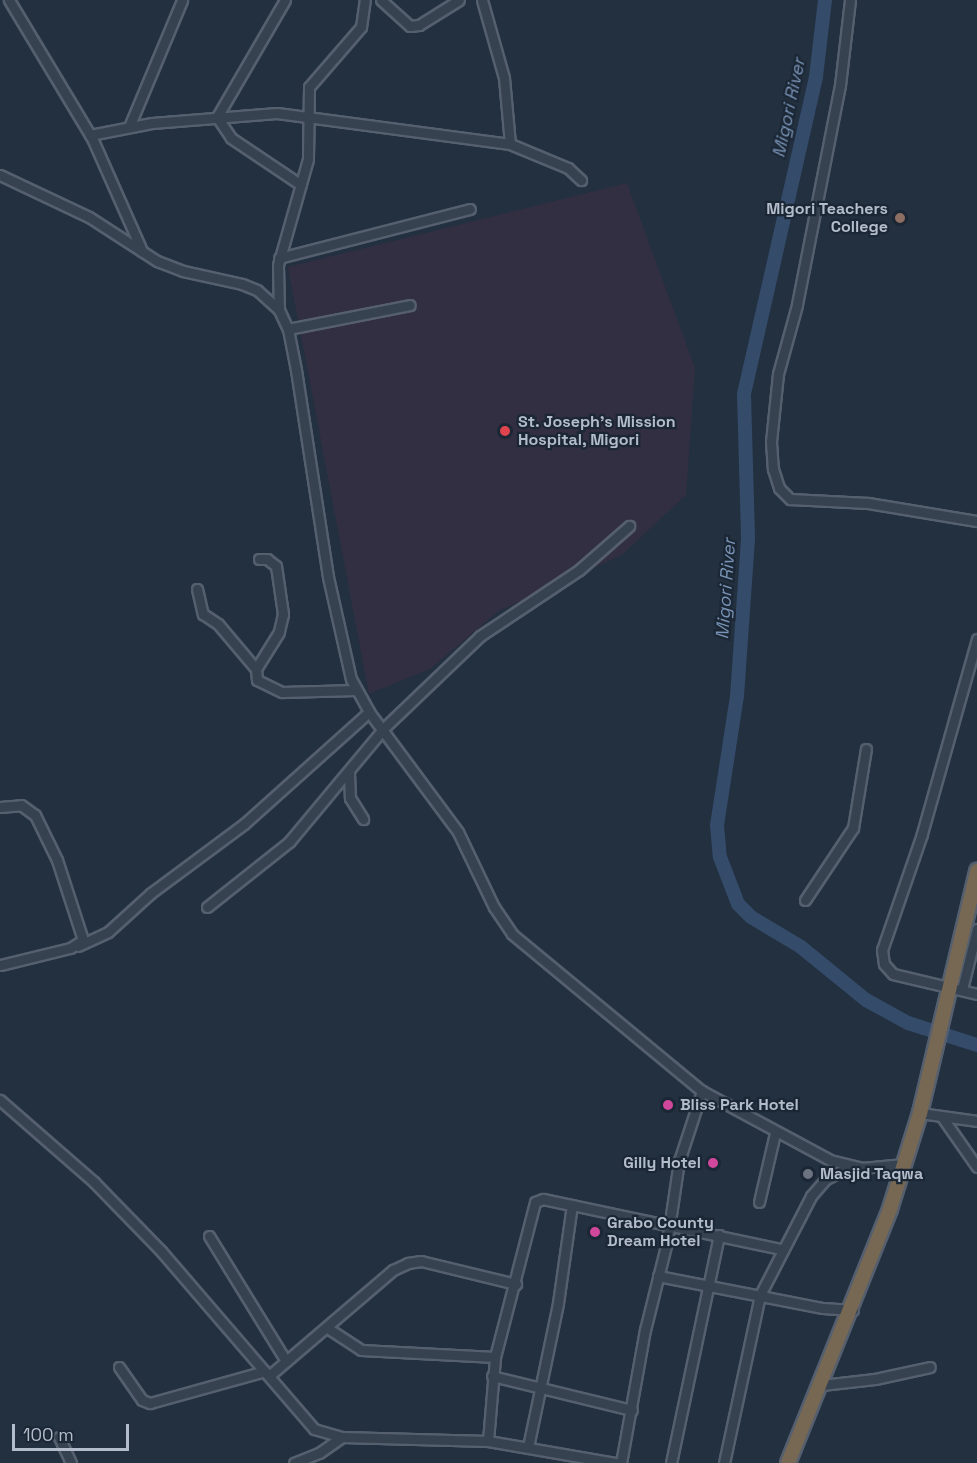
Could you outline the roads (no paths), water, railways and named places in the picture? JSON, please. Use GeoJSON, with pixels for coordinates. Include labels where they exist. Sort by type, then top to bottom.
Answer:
{"type":"FeatureCollection","features":[{"type":"Feature","properties":{"kind":"highway"},"geometry":{"type":"LineString","coordinates":[[788,1463],[853,1310],[904,1164],[920,1113],[948,984],[977,871]]}},
{"type":"Feature","properties":{"kind":"street"},"geometry":{"type":"LineString","coordinates":[[9,0],[90,135],[142,251]]}},
{"type":"Feature","properties":{"kind":"street"},"geometry":{"type":"LineString","coordinates":[[129,127],[182,0]]}},
{"type":"Feature","properties":{"kind":"street"},"geometry":{"type":"LineString","coordinates":[[217,117],[285,0]]}},
{"type":"Feature","properties":{"kind":"street"},"geometry":{"type":"LineString","coordinates":[[279,310],[279,258],[301,185],[311,119],[309,87],[361,27],[365,0]]}},
{"type":"Feature","properties":{"kind":"street"},"geometry":{"type":"LineString","coordinates":[[381,0],[410,26],[419,25],[459,0]]}},
{"type":"Feature","properties":{"kind":"street"},"geometry":{"type":"LineString","coordinates":[[482,0],[504,78],[510,144]]}},
{"type":"Feature","properties":{"kind":"street"},"geometry":{"type":"LineString","coordinates":[[850,0],[840,85],[797,305],[778,374],[771,442],[773,469],[779,488],[790,499],[868,503],[977,521]]}},
{"type":"Feature","properties":{"kind":"street"},"geometry":{"type":"LineString","coordinates":[[90,135],[129,127],[262,113],[510,144],[568,168],[581,180]]}},
{"type":"Feature","properties":{"kind":"street"},"geometry":{"type":"LineString","coordinates":[[217,117],[231,138],[301,185]]}},
{"type":"Feature","properties":{"kind":"street"},"geometry":{"type":"LineString","coordinates":[[0,175],[88,217],[170,267],[242,284],[263,295],[279,310],[288,329],[328,577],[356,690],[369,712],[458,832],[494,907],[512,934],[702,1091],[775,1133],[850,1166],[904,1164]]}},
{"type":"Feature","properties":{"kind":"street"},"geometry":{"type":"LineString","coordinates":[[279,258],[470,209]]}},
{"type":"Feature","properties":{"kind":"street"},"geometry":{"type":"LineString","coordinates":[[288,329],[410,304]]}},
{"type":"Feature","properties":{"kind":"street"},"geometry":{"type":"LineString","coordinates":[[207,908],[289,842],[383,729],[495,624],[579,570],[628,526]]}},
{"type":"Feature","properties":{"kind":"street"},"geometry":{"type":"LineString","coordinates":[[259,559],[267,559],[276,566],[283,614],[279,632],[256,669],[255,677],[262,685],[282,692],[356,690]]}},
{"type":"Feature","properties":{"kind":"street"},"geometry":{"type":"LineString","coordinates":[[197,589],[203,614],[218,624],[256,669]]}},
{"type":"Feature","properties":{"kind":"street"},"geometry":{"type":"LineString","coordinates":[[977,639],[922,834],[882,950],[884,964],[893,974],[948,984],[977,994]]}},
{"type":"Feature","properties":{"kind":"street"},"geometry":{"type":"LineString","coordinates":[[0,964],[78,946],[108,932],[151,893],[244,824],[369,712]]}},
{"type":"Feature","properties":{"kind":"street"},"geometry":{"type":"LineString","coordinates":[[805,900],[854,828],[866,749]]}},
{"type":"Feature","properties":{"kind":"street"},"geometry":{"type":"LineString","coordinates":[[349,772],[350,798],[363,819]]}},
{"type":"Feature","properties":{"kind":"street"},"geometry":{"type":"LineString","coordinates":[[331,793],[350,798]]}},
{"type":"Feature","properties":{"kind":"street"},"geometry":{"type":"LineString","coordinates":[[0,807],[21,805],[35,814],[57,860],[82,936],[78,946]]}},
{"type":"Feature","properties":{"kind":"street"},"geometry":{"type":"LineString","coordinates":[[962,989],[977,929]]}},
{"type":"Feature","properties":{"kind":"street"},"geometry":{"type":"LineString","coordinates":[[621,1463],[685,1132],[702,1091]]}},
{"type":"Feature","properties":{"kind":"street"},"geometry":{"type":"LineString","coordinates":[[0,1100],[94,1182],[155,1244],[267,1373],[306,1424],[342,1437],[488,1441],[615,1463]]}},
{"type":"Feature","properties":{"kind":"street"},"geometry":{"type":"LineString","coordinates":[[920,1113],[977,1121]]}},
{"type":"Feature","properties":{"kind":"street"},"geometry":{"type":"LineString","coordinates":[[942,1117],[977,1167]]}},
{"type":"Feature","properties":{"kind":"street"},"geometry":{"type":"LineString","coordinates":[[759,1202],[775,1133]]}},
{"type":"Feature","properties":{"kind":"street"},"geometry":{"type":"LineString","coordinates":[[724,1463],[760,1294],[780,1249],[818,1187],[850,1166]]}},
{"type":"Feature","properties":{"kind":"street"},"geometry":{"type":"LineString","coordinates":[[488,1441],[495,1356],[516,1284],[532,1205],[543,1199],[572,1204],[780,1249]]}},
{"type":"Feature","properties":{"kind":"street"},"geometry":{"type":"LineString","coordinates":[[528,1447],[541,1388],[572,1204]]}},
{"type":"Feature","properties":{"kind":"street"},"geometry":{"type":"LineString","coordinates":[[671,1463],[718,1235]]}},
{"type":"Feature","properties":{"kind":"street"},"geometry":{"type":"LineString","coordinates":[[209,1236],[286,1361]]}},
{"type":"Feature","properties":{"kind":"street"},"geometry":{"type":"LineString","coordinates":[[119,1367],[142,1400],[150,1403],[267,1373],[329,1329],[393,1270],[414,1261],[516,1284]]}},
{"type":"Feature","properties":{"kind":"street"},"geometry":{"type":"LineString","coordinates":[[658,1276],[853,1310]]}},
{"type":"Feature","properties":{"kind":"street"},"geometry":{"type":"LineString","coordinates":[[329,1329],[361,1350],[495,1356]]}},
{"type":"Feature","properties":{"kind":"street"},"geometry":{"type":"LineString","coordinates":[[822,1385],[883,1378],[930,1367]]}},
{"type":"Feature","properties":{"kind":"street"},"geometry":{"type":"LineString","coordinates":[[492,1376],[632,1410]]}},
{"type":"Feature","properties":{"kind":"street"},"geometry":{"type":"LineString","coordinates":[[59,1437],[71,1463]]}},
{"type":"Feature","properties":{"kind":"street"},"geometry":{"type":"LineString","coordinates":[[295,1463],[319,1453],[342,1437]]}},
{"type":"Feature","properties":{"kind":"waterway","name":"Migori River"},"geometry":{"type":"LineString","coordinates":[[825,0],[816,77],[744,394],[748,539],[737,696],[717,825],[720,857],[738,904],[751,917],[801,947],[866,1000],[908,1023],[977,1045]]}},
{"type":"Feature","properties":{"kind":"place","name":"Migori Teachers College"},"geometry":{"type":"Point","coordinates":[900,218]}},
{"type":"Feature","properties":{"kind":"place","name":"St. Joseph's Mission Hospital, Migori"},"geometry":{"type":"Point","coordinates":[505,431]}},
{"type":"Feature","properties":{"kind":"place","name":"Bliss Park Hotel"},"geometry":{"type":"Point","coordinates":[668,1105]}},
{"type":"Feature","properties":{"kind":"place","name":"Gilly Hotel"},"geometry":{"type":"Point","coordinates":[713,1163]}},
{"type":"Feature","properties":{"kind":"place","name":"Masjid Taqwa"},"geometry":{"type":"Point","coordinates":[808,1174]}},
{"type":"Feature","properties":{"kind":"place","name":"Grabo County Dream Hotel"},"geometry":{"type":"Point","coordinates":[595,1232]}}]}
